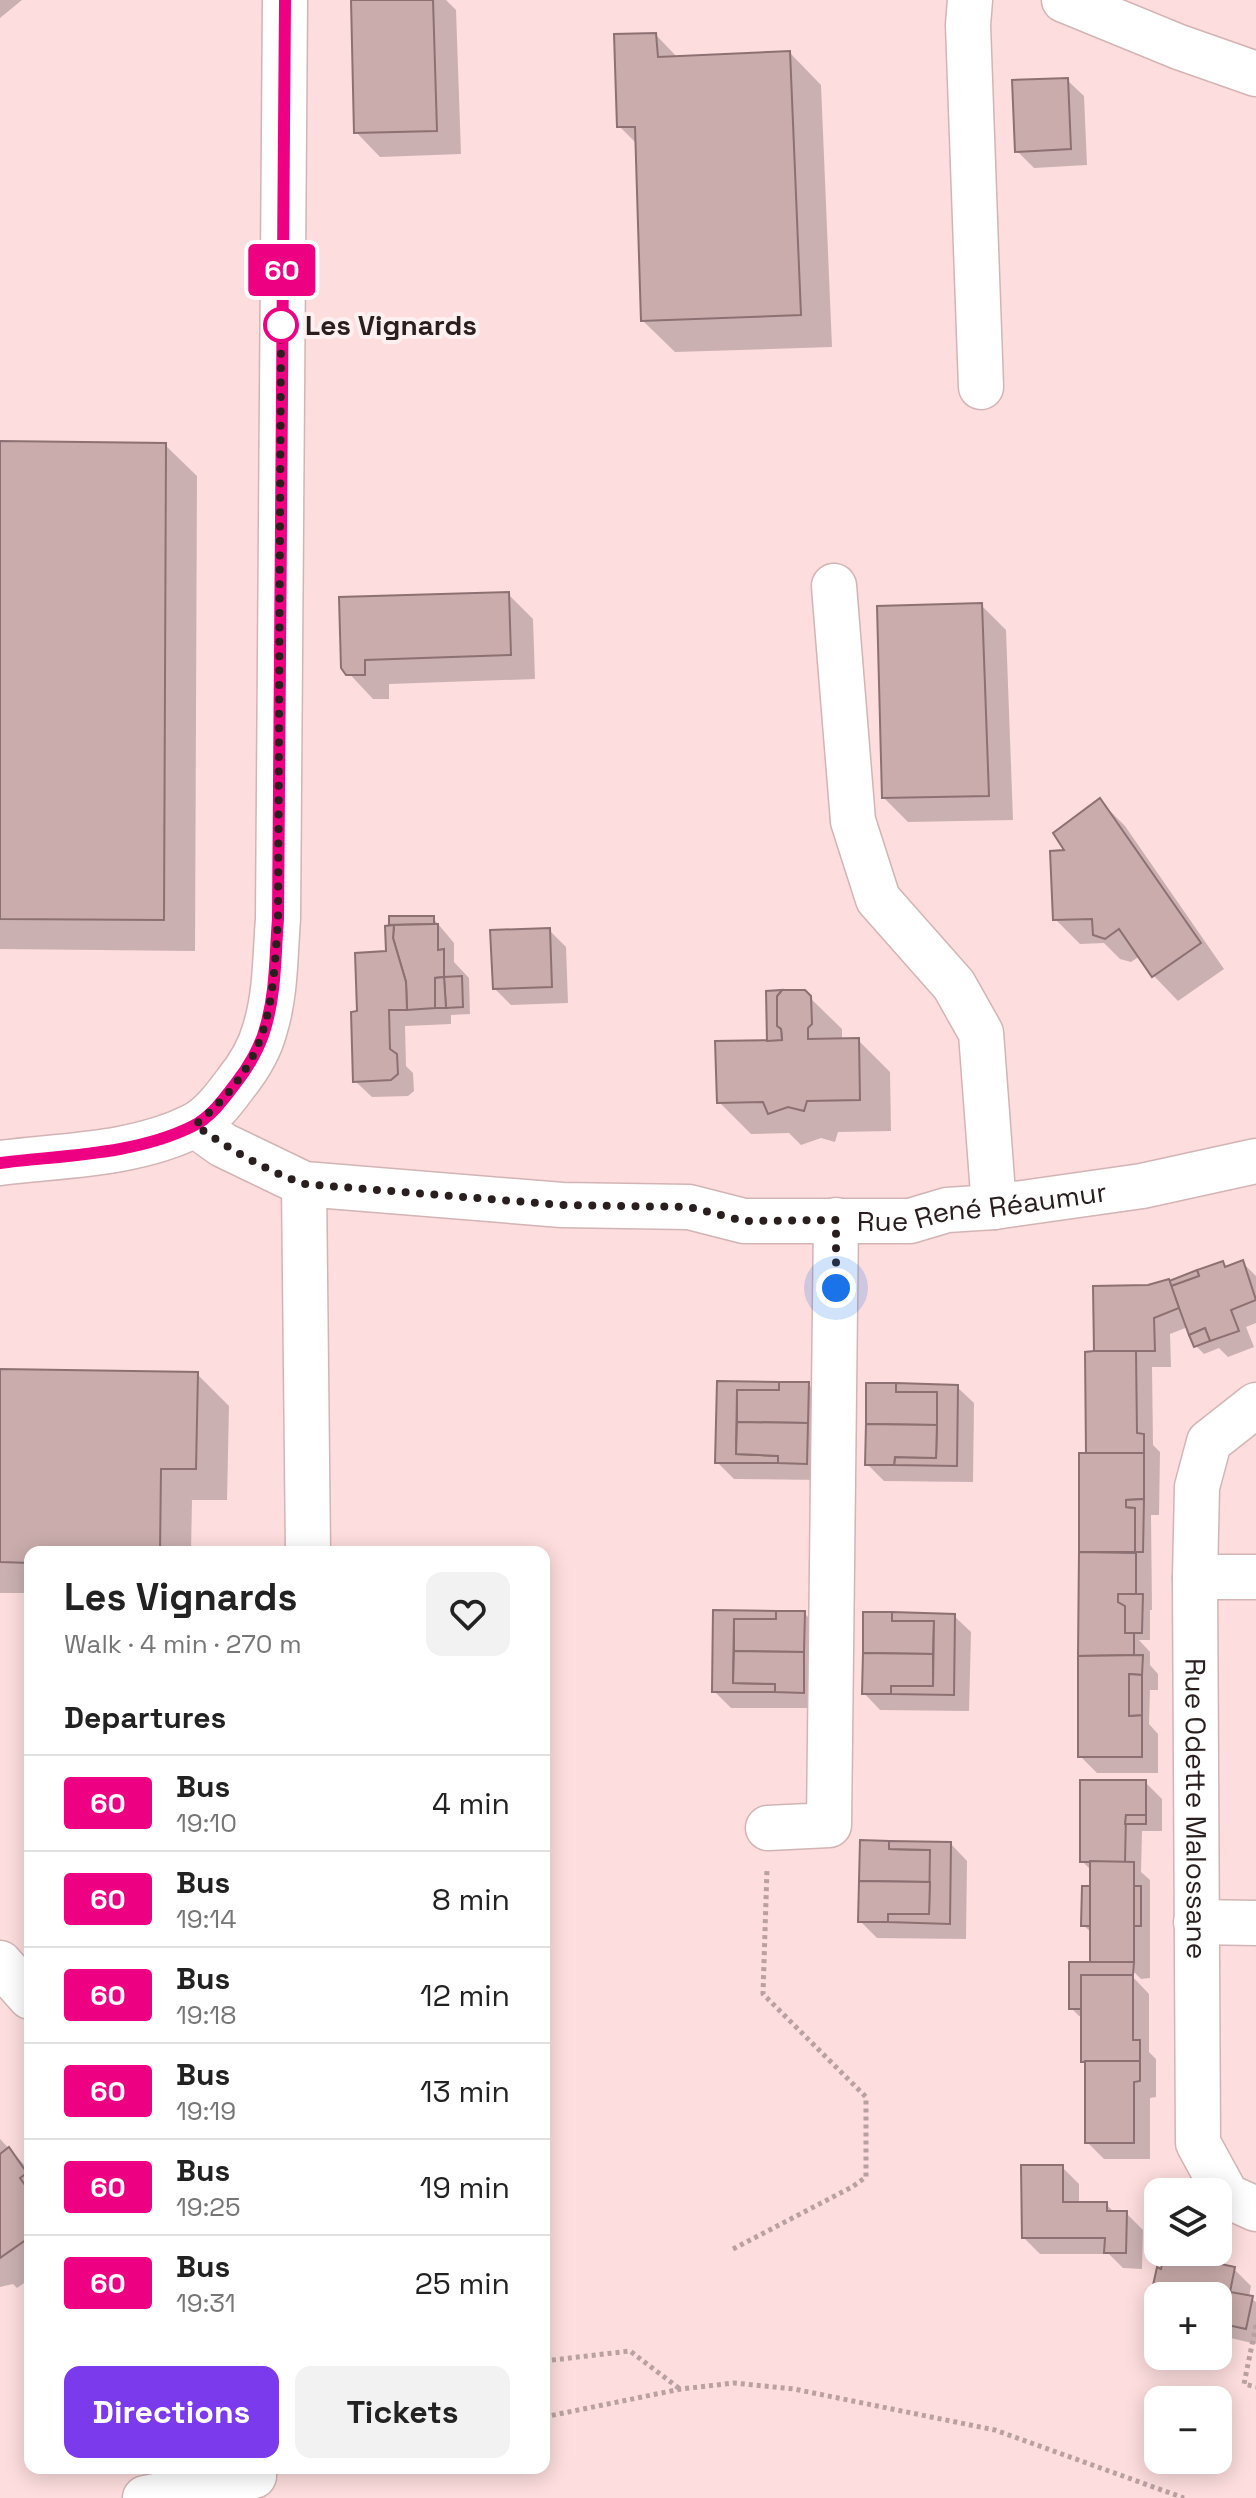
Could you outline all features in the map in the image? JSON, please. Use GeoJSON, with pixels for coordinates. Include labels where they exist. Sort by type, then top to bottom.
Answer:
{"type":"FeatureCollection","features":[{"type":"Feature","properties":{"kind":"street"},"geometry":{"type":"LineString","coordinates":[[0,1163],[153,1142],[195,1125],[220,1104],[245,1072],[265,1031],[273,992],[278,903],[285,0]]}},
{"type":"Feature","properties":{"kind":"street"},"geometry":{"type":"LineString","coordinates":[[970,0],[968,25],[981,387]]}},
{"type":"Feature","properties":{"kind":"street"},"geometry":{"type":"LineString","coordinates":[[1064,0],[1179,47],[1256,74]]}},
{"type":"Feature","properties":{"kind":"street"},"geometry":{"type":"LineString","coordinates":[[834,586],[853,821],[878,899],[954,985],[981,1033],[994,1207]]}},
{"type":"Feature","properties":{"kind":"street","name":"Rue René Réaumur"},"geometry":{"type":"LineString","coordinates":[[195,1125],[223,1145],[286,1178],[304,1184],[562,1205],[689,1207],[744,1221],[910,1221],[947,1210],[994,1207],[1142,1186],[1256,1161]]}},
{"type":"Feature","properties":{"kind":"street"},"geometry":{"type":"LineString","coordinates":[[304,1184],[308,1546]]}},
{"type":"Feature","properties":{"kind":"street"},"geometry":{"type":"LineString","coordinates":[[768,1828],[829,1825],[836,1220]]}},
{"type":"Feature","properties":{"kind":"street","name":"Rue Odette Malossane"},"geometry":{"type":"LineString","coordinates":[[1256,1405],[1209,1442],[1197,1487],[1195,1577],[1198,2143],[1227,2196],[1256,2209]]}},
{"type":"Feature","properties":{"kind":"street"},"geometry":{"type":"LineString","coordinates":[[1195,1577],[1256,1577]]}},
{"type":"Feature","properties":{"kind":"street"},"geometry":{"type":"LineString","coordinates":[[1196,1922],[1256,1923]]}},
{"type":"Feature","properties":{"kind":"street"},"geometry":{"type":"LineString","coordinates":[[0,1963],[24,1990]]}},
{"type":"Feature","properties":{"kind":"street"},"geometry":{"type":"LineString","coordinates":[[145,2498],[254,2481]]}},
{"type":"Feature","properties":{"kind":"path"},"geometry":{"type":"LineString","coordinates":[[733,2249],[866,2177],[866,2097],[763,1994],[768,1828]]}},
{"type":"Feature","properties":{"kind":"path"},"geometry":{"type":"LineString","coordinates":[[1256,2325],[1244,2384],[1256,2387]]}},
{"type":"Feature","properties":{"kind":"path"},"geometry":{"type":"LineString","coordinates":[[550,2360],[630,2351],[681,2389]]}},
{"type":"Feature","properties":{"kind":"path"},"geometry":{"type":"LineString","coordinates":[[550,2416],[681,2389],[734,2383],[794,2389],[995,2430],[1184,2498]]}},
{"type":"Feature","properties":{"kind":"building"},"geometry":{"type":"Polygon","coordinates":[[[351,0],[433,0],[437,131],[354,133],[351,0]]]}},
{"type":"Feature","properties":{"kind":"building"},"geometry":{"type":"Polygon","coordinates":[[[656,33],[658,57],[790,51],[801,315],[641,321],[635,127],[617,127],[614,34],[656,33]]]}},
{"type":"Feature","properties":{"kind":"building"},"geometry":{"type":"Polygon","coordinates":[[[1068,78],[1071,149],[1015,152],[1012,80],[1068,78]]]}},
{"type":"Feature","properties":{"kind":"building"},"geometry":{"type":"Polygon","coordinates":[[[0,441],[166,443],[164,920],[0,919],[0,441]]]}},
{"type":"Feature","properties":{"kind":"building"},"geometry":{"type":"Polygon","coordinates":[[[509,592],[511,655],[365,660],[365,675],[346,675],[341,668],[339,597],[509,592]]]}},
{"type":"Feature","properties":{"kind":"building"},"geometry":{"type":"Polygon","coordinates":[[[982,603],[989,796],[882,798],[877,606],[982,603]]]}},
{"type":"Feature","properties":{"kind":"building"},"geometry":{"type":"Polygon","coordinates":[[[1100,798],[1201,943],[1152,977],[1119,929],[1105,939],[1093,935],[1092,919],[1053,920],[1050,851],[1064,850],[1053,833],[1100,798]]]}},
{"type":"Feature","properties":{"kind":"building"},"geometry":{"type":"Polygon","coordinates":[[[389,916],[434,916],[434,924],[389,925],[389,916]]]}},
{"type":"Feature","properties":{"kind":"building"},"geometry":{"type":"Polygon","coordinates":[[[438,924],[438,950],[444,949],[444,977],[435,978],[435,1008],[407,1010],[406,982],[393,938],[394,925],[438,924]]]}},
{"type":"Feature","properties":{"kind":"building"},"geometry":{"type":"Polygon","coordinates":[[[394,925],[393,938],[406,982],[407,1010],[389,1010],[390,1049],[397,1054],[398,1074],[391,1080],[353,1082],[351,1012],[357,1011],[355,953],[386,951],[385,926],[394,925]]]}},
{"type":"Feature","properties":{"kind":"building"},"geometry":{"type":"Polygon","coordinates":[[[550,928],[552,987],[493,989],[490,930],[550,928]]]}},
{"type":"Feature","properties":{"kind":"building"},"geometry":{"type":"Polygon","coordinates":[[[462,976],[463,1007],[446,1008],[444,977],[462,976]]]}},
{"type":"Feature","properties":{"kind":"building"},"geometry":{"type":"Polygon","coordinates":[[[444,977],[446,1008],[435,1008],[435,978],[444,977]]]}},
{"type":"Feature","properties":{"kind":"building"},"geometry":{"type":"Polygon","coordinates":[[[782,990],[805,990],[811,996],[812,1024],[808,1028],[808,1039],[859,1038],[860,1100],[807,1101],[804,1111],[788,1107],[768,1114],[763,1102],[717,1103],[715,1041],[782,1040],[781,1029],[777,1026],[777,996],[782,990]]]}},
{"type":"Feature","properties":{"kind":"building"},"geometry":{"type":"Polygon","coordinates":[[[782,990],[777,996],[777,1026],[781,1029],[782,1040],[767,1041],[766,991],[782,990]]]}},
{"type":"Feature","properties":{"kind":"building"},"geometry":{"type":"Polygon","coordinates":[[[1243,1260],[1256,1300],[1231,1310],[1239,1331],[1210,1341],[1205,1328],[1189,1335],[1171,1286],[1199,1276],[1197,1270],[1223,1261],[1225,1267],[1243,1260]]]}},
{"type":"Feature","properties":{"kind":"building"},"geometry":{"type":"Polygon","coordinates":[[[1197,1270],[1199,1276],[1171,1286],[1169,1281],[1197,1270]]]}},
{"type":"Feature","properties":{"kind":"building"},"geometry":{"type":"Polygon","coordinates":[[[1169,1279],[1179,1308],[1154,1318],[1155,1351],[1094,1351],[1093,1286],[1148,1285],[1169,1279]]]}},
{"type":"Feature","properties":{"kind":"building"},"geometry":{"type":"Polygon","coordinates":[[[1205,1328],[1210,1341],[1194,1347],[1189,1335],[1205,1328]]]}},
{"type":"Feature","properties":{"kind":"building"},"geometry":{"type":"Polygon","coordinates":[[[1136,1351],[1137,1433],[1144,1434],[1144,1453],[1086,1453],[1085,1352],[1136,1351]]]}},
{"type":"Feature","properties":{"kind":"building"},"geometry":{"type":"Polygon","coordinates":[[[0,1369],[198,1372],[196,1469],[161,1469],[160,1546],[24,1546],[24,1563],[0,1562],[0,1369]]]}},
{"type":"Feature","properties":{"kind":"building"},"geometry":{"type":"Polygon","coordinates":[[[717,1381],[779,1382],[779,1390],[737,1390],[736,1454],[778,1456],[778,1463],[715,1463],[717,1381]]]}},
{"type":"Feature","properties":{"kind":"building"},"geometry":{"type":"Polygon","coordinates":[[[779,1382],[809,1382],[808,1423],[737,1422],[737,1390],[779,1390],[779,1382]]]}},
{"type":"Feature","properties":{"kind":"building"},"geometry":{"type":"Polygon","coordinates":[[[866,1383],[896,1383],[896,1392],[937,1392],[937,1425],[866,1424],[866,1383]]]}},
{"type":"Feature","properties":{"kind":"building"},"geometry":{"type":"Polygon","coordinates":[[[896,1383],[958,1385],[957,1466],[894,1465],[895,1457],[936,1458],[937,1425],[937,1392],[896,1392],[896,1383]]]}},
{"type":"Feature","properties":{"kind":"building"},"geometry":{"type":"Polygon","coordinates":[[[737,1422],[808,1423],[807,1464],[778,1463],[778,1456],[736,1454],[737,1422]]]}},
{"type":"Feature","properties":{"kind":"building"},"geometry":{"type":"Polygon","coordinates":[[[866,1424],[937,1425],[936,1458],[895,1457],[894,1465],[865,1465],[866,1424]]]}},
{"type":"Feature","properties":{"kind":"building"},"geometry":{"type":"Polygon","coordinates":[[[1079,1453],[1144,1453],[1144,1499],[1126,1500],[1126,1507],[1135,1508],[1135,1552],[1079,1552],[1079,1453]]]}},
{"type":"Feature","properties":{"kind":"building"},"geometry":{"type":"Polygon","coordinates":[[[1144,1499],[1143,1552],[1135,1552],[1135,1508],[1126,1507],[1126,1500],[1144,1499]]]}},
{"type":"Feature","properties":{"kind":"building"},"geometry":{"type":"Polygon","coordinates":[[[1079,1552],[1136,1553],[1136,1594],[1118,1594],[1118,1602],[1125,1606],[1125,1633],[1134,1633],[1134,1655],[1078,1656],[1079,1552]]]}},
{"type":"Feature","properties":{"kind":"building"},"geometry":{"type":"Polygon","coordinates":[[[1118,1594],[1143,1594],[1142,1633],[1125,1633],[1125,1606],[1118,1602],[1118,1594]]]}},
{"type":"Feature","properties":{"kind":"building"},"geometry":{"type":"Polygon","coordinates":[[[713,1610],[776,1611],[776,1619],[734,1619],[733,1683],[775,1684],[775,1692],[712,1692],[713,1610]]]}},
{"type":"Feature","properties":{"kind":"building"},"geometry":{"type":"Polygon","coordinates":[[[776,1611],[805,1611],[804,1652],[734,1651],[734,1619],[776,1619],[776,1611]]]}},
{"type":"Feature","properties":{"kind":"building"},"geometry":{"type":"Polygon","coordinates":[[[863,1612],[892,1612],[892,1621],[934,1621],[933,1654],[863,1653],[863,1612]]]}},
{"type":"Feature","properties":{"kind":"building"},"geometry":{"type":"Polygon","coordinates":[[[892,1612],[955,1614],[954,1695],[891,1694],[891,1686],[933,1686],[934,1621],[892,1621],[892,1612]]]}},
{"type":"Feature","properties":{"kind":"building"},"geometry":{"type":"Polygon","coordinates":[[[734,1651],[804,1652],[804,1693],[775,1692],[775,1684],[733,1683],[734,1651]]]}},
{"type":"Feature","properties":{"kind":"building"},"geometry":{"type":"Polygon","coordinates":[[[863,1653],[933,1654],[933,1686],[891,1686],[891,1694],[862,1694],[863,1653]]]}},
{"type":"Feature","properties":{"kind":"building"},"geometry":{"type":"Polygon","coordinates":[[[1143,1655],[1142,1675],[1129,1674],[1129,1716],[1142,1715],[1142,1757],[1078,1757],[1078,1656],[1143,1655]]]}},
{"type":"Feature","properties":{"kind":"building"},"geometry":{"type":"Polygon","coordinates":[[[1129,1674],[1142,1675],[1142,1715],[1129,1716],[1129,1674]]]}},
{"type":"Feature","properties":{"kind":"building"},"geometry":{"type":"Polygon","coordinates":[[[1080,1780],[1146,1780],[1146,1815],[1126,1815],[1125,1862],[1080,1862],[1080,1780]]]}},
{"type":"Feature","properties":{"kind":"building"},"geometry":{"type":"Polygon","coordinates":[[[1126,1815],[1146,1815],[1146,1824],[1125,1824],[1126,1815]]]}},
{"type":"Feature","properties":{"kind":"building"},"geometry":{"type":"Polygon","coordinates":[[[860,1840],[889,1841],[889,1849],[930,1850],[930,1882],[859,1881],[860,1840]]]}},
{"type":"Feature","properties":{"kind":"building"},"geometry":{"type":"Polygon","coordinates":[[[889,1841],[951,1842],[950,1924],[888,1922],[888,1914],[929,1914],[930,1850],[889,1849],[889,1841]]]}},
{"type":"Feature","properties":{"kind":"building"},"geometry":{"type":"Polygon","coordinates":[[[1090,1861],[1134,1862],[1134,1962],[1090,1962],[1090,1861]]]}},
{"type":"Feature","properties":{"kind":"building"},"geometry":{"type":"Polygon","coordinates":[[[859,1881],[930,1882],[929,1914],[888,1914],[888,1922],[858,1922],[859,1881]]]}},
{"type":"Feature","properties":{"kind":"building"},"geometry":{"type":"Polygon","coordinates":[[[1082,1886],[1090,1886],[1090,1926],[1081,1926],[1082,1886]]]}},
{"type":"Feature","properties":{"kind":"building"},"geometry":{"type":"Polygon","coordinates":[[[1134,1886],[1141,1886],[1141,1926],[1134,1926],[1134,1886]]]}},
{"type":"Feature","properties":{"kind":"building"},"geometry":{"type":"Polygon","coordinates":[[[1069,1962],[1134,1962],[1133,1975],[1081,1975],[1081,2009],[1069,2009],[1069,1962]]]}},
{"type":"Feature","properties":{"kind":"building"},"geometry":{"type":"Polygon","coordinates":[[[1081,1975],[1133,1975],[1133,2040],[1140,2040],[1140,2061],[1081,2062],[1081,1975]]]}},
{"type":"Feature","properties":{"kind":"building"},"geometry":{"type":"Polygon","coordinates":[[[1085,2061],[1140,2061],[1140,2081],[1134,2082],[1134,2143],[1085,2143],[1085,2061]]]}},
{"type":"Feature","properties":{"kind":"building"},"geometry":{"type":"Polygon","coordinates":[[[9,2147],[24,2169],[24,2175],[20,2178],[24,2184],[24,2241],[0,2258],[0,2154],[9,2147]]]}},
{"type":"Feature","properties":{"kind":"building"},"geometry":{"type":"Polygon","coordinates":[[[1021,2165],[1063,2165],[1063,2202],[1107,2202],[1107,2211],[1127,2211],[1126,2253],[1104,2253],[1105,2238],[1022,2238],[1021,2165]]]}},
{"type":"Feature","properties":{"kind":"building"},"geometry":{"type":"Polygon","coordinates":[[[1162,2266],[1235,2267],[1232,2282],[1154,2282],[1157,2267],[1161,2269],[1162,2266]]]}},
{"type":"Feature","properties":{"kind":"building"},"geometry":{"type":"Polygon","coordinates":[[[1232,2292],[1253,2296],[1246,2329],[1232,2326],[1232,2292]]]}},
{"type":"Feature","properties":{"kind":"bus line","name":"60"},"geometry":{"type":"LineString","coordinates":[[0,1163],[153,1142],[195,1125],[220,1104],[245,1072],[265,1031],[273,992],[278,919],[285,0]]}},
{"type":"Feature","properties":{"kind":"place","name":"Les Vignards"},"geometry":{"type":"Point","coordinates":[281,325]}},
{"type":"Feature","properties":{"kind":"route"},"geometry":{"type":"LineString","coordinates":[[281,325],[278,919],[273,992],[265,1031],[245,1072],[220,1104],[195,1125],[223,1145],[286,1178],[304,1184],[562,1205],[689,1207],[744,1221],[836,1220],[836,1288]]}}]}
